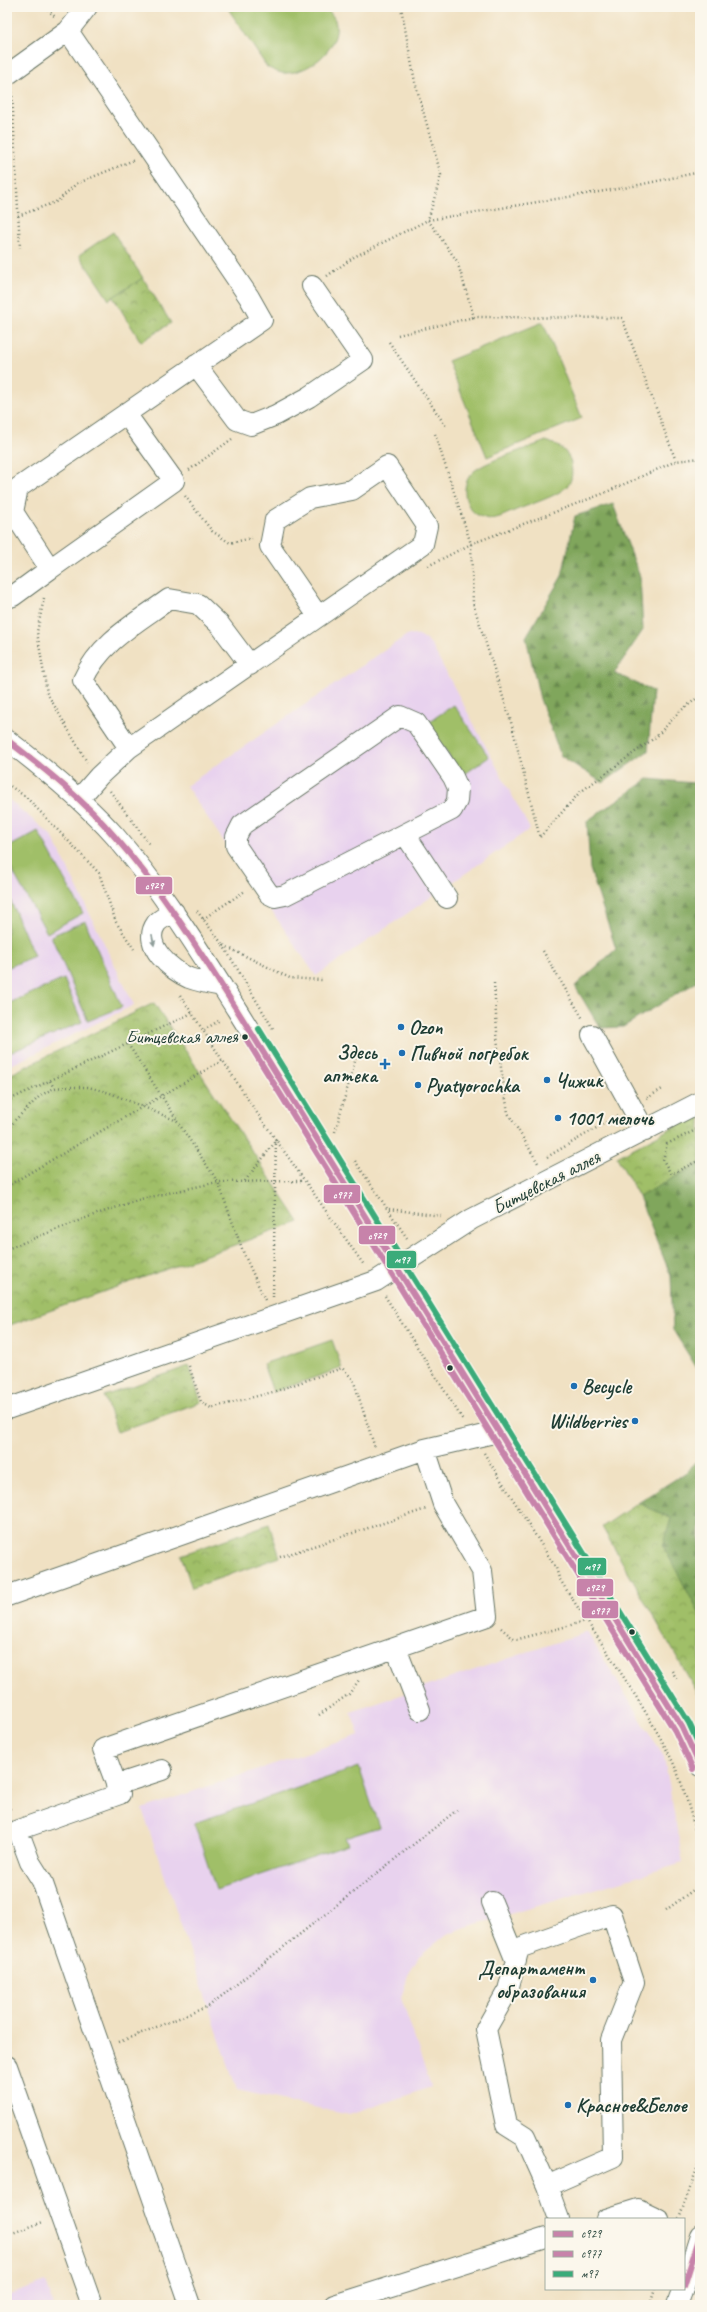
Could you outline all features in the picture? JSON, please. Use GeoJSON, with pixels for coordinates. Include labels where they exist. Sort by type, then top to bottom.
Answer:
{"type":"FeatureCollection","features":[{"type":"Feature","properties":{"kind":"street"},"geometry":{"type":"LineString","coordinates":[[9,73],[68,31],[87,7]]}},
{"type":"Feature","properties":{"kind":"street"},"geometry":{"type":"LineString","coordinates":[[50,569],[13,512],[18,488],[262,320],[249,297],[68,31]]}},
{"type":"Feature","properties":{"kind":"street"},"geometry":{"type":"LineString","coordinates":[[196,365],[237,420],[251,424],[276,415],[309,397],[363,360],[319,282]]}},
{"type":"Feature","properties":{"kind":"street"},"geometry":{"type":"LineString","coordinates":[[7,598],[13,596],[174,481],[126,414]]}},
{"type":"Feature","properties":{"kind":"street"},"geometry":{"type":"LineString","coordinates":[[79,799],[99,776],[129,748],[423,544],[427,526],[387,466],[352,490],[310,498],[274,520],[270,546],[318,616]]}},
{"type":"Feature","properties":{"kind":"street"},"geometry":{"type":"LineString","coordinates":[[129,748],[83,680],[90,664],[104,646],[169,599],[198,604],[220,625],[250,665]]}},
{"type":"Feature","properties":{"kind":"street"},"geometry":{"type":"LineString","coordinates":[[400,716],[408,718],[420,729],[458,788],[457,801],[452,810],[405,834],[280,897],[269,894],[236,846],[236,837],[242,824],[400,716]]}},
{"type":"Feature","properties":{"kind":"street"},"geometry":{"type":"LineString","coordinates":[[7,740],[79,799],[115,836],[174,912],[222,986],[682,1727],[700,1766]]}},
{"type":"Feature","properties":{"kind":"street"},"geometry":{"type":"LineString","coordinates":[[405,834],[447,898]]}},
{"type":"Feature","properties":{"kind":"street"},"geometry":{"type":"LineString","coordinates":[[174,912],[156,924],[152,934],[154,946],[165,962],[188,978],[222,986]]}},
{"type":"Feature","properties":{"kind":"street"},"geometry":{"type":"LineString","coordinates":[[592,1035],[645,1131]]}},
{"type":"Feature","properties":{"kind":"street","name":"Битцевская аллея"},"geometry":{"type":"LineString","coordinates":[[7,1409],[184,1349],[376,1281],[472,1219],[549,1181],[700,1102]]}},
{"type":"Feature","properties":{"kind":"street"},"geometry":{"type":"LineString","coordinates":[[7,1596],[425,1449],[498,1432]]}},
{"type":"Feature","properties":{"kind":"street"},"geometry":{"type":"LineString","coordinates":[[190,2305],[42,1881],[12,1832],[120,1794],[103,1749],[487,1616],[482,1571],[444,1504],[425,1449]]}},
{"type":"Feature","properties":{"kind":"street"},"geometry":{"type":"LineString","coordinates":[[396,1648],[420,1710]]}},
{"type":"Feature","properties":{"kind":"street"},"geometry":{"type":"LineString","coordinates":[[116,1785],[162,1770]]}},
{"type":"Feature","properties":{"kind":"street"},"geometry":{"type":"LineString","coordinates":[[492,1902],[516,1961]]}},
{"type":"Feature","properties":{"kind":"street"},"geometry":{"type":"LineString","coordinates":[[547,2186],[613,2157],[611,2040],[634,1982],[612,1915],[519,1948],[508,1990],[486,2029],[506,2125],[525,2137],[547,2186],[559,2218]]}},
{"type":"Feature","properties":{"kind":"street"},"geometry":{"type":"LineString","coordinates":[[7,2066],[92,2305]]}},
{"type":"Feature","properties":{"kind":"street"},"geometry":{"type":"LineString","coordinates":[[609,2218],[638,2209],[658,2218]]}},
{"type":"Feature","properties":{"kind":"street"},"geometry":{"type":"LineString","coordinates":[[685,2229],[700,2232]]}},
{"type":"Feature","properties":{"kind":"street"},"geometry":{"type":"LineString","coordinates":[[685,2283],[700,2236]]}},
{"type":"Feature","properties":{"kind":"street"},"geometry":{"type":"LineString","coordinates":[[334,2305],[545,2238]]}},
{"type":"Feature","properties":{"kind":"street"},"geometry":{"type":"LineString","coordinates":[[678,2305],[683,2290]]}},
{"type":"Feature","properties":{"kind":"path"},"geometry":{"type":"LineString","coordinates":[[401,7],[415,82],[442,175],[428,220]]}},
{"type":"Feature","properties":{"kind":"path"},"geometry":{"type":"LineString","coordinates":[[9,73],[20,248]]}},
{"type":"Feature","properties":{"kind":"path"},"geometry":{"type":"LineString","coordinates":[[18,216],[58,201],[76,184],[151,153]]}},
{"type":"Feature","properties":{"kind":"path"},"geometry":{"type":"LineString","coordinates":[[319,282],[354,258],[428,220],[629,187],[700,172]]}},
{"type":"Feature","properties":{"kind":"path"},"geometry":{"type":"LineString","coordinates":[[428,220],[457,261],[474,317]]}},
{"type":"Feature","properties":{"kind":"path"},"geometry":{"type":"LineString","coordinates":[[398,335],[474,317],[622,318],[676,461]]}},
{"type":"Feature","properties":{"kind":"path"},"geometry":{"type":"LineString","coordinates":[[389,342],[447,428]]}},
{"type":"Feature","properties":{"kind":"path"},"geometry":{"type":"LineString","coordinates":[[230,543],[212,531],[174,481],[251,424]]}},
{"type":"Feature","properties":{"kind":"path"},"geometry":{"type":"LineString","coordinates":[[435,434],[471,544],[473,603],[511,722],[540,838],[579,793],[657,736],[679,712],[700,696]]}},
{"type":"Feature","properties":{"kind":"path"},"geometry":{"type":"LineString","coordinates":[[471,544],[602,494],[676,461],[700,458]]}},
{"type":"Feature","properties":{"kind":"path"},"geometry":{"type":"LineString","coordinates":[[50,569],[37,632],[47,693],[84,758],[99,776],[153,850]]}},
{"type":"Feature","properties":{"kind":"path"},"geometry":{"type":"LineString","coordinates":[[7,784],[26,797],[99,873],[116,922],[138,955]]}},
{"type":"Feature","properties":{"kind":"path"},"geometry":{"type":"LineString","coordinates":[[204,919],[247,889]]}},
{"type":"Feature","properties":{"kind":"path"},"geometry":{"type":"LineString","coordinates":[[194,906],[223,945],[290,978],[322,980]]}},
{"type":"Feature","properties":{"kind":"path"},"geometry":{"type":"LineString","coordinates":[[543,951],[592,1035]]}},
{"type":"Feature","properties":{"kind":"path"},"geometry":{"type":"LineString","coordinates":[[494,983],[498,1048],[508,1113],[549,1181]]}},
{"type":"Feature","properties":{"kind":"path"},"geometry":{"type":"LineString","coordinates":[[7,1101],[192,1013],[179,993]]}},
{"type":"Feature","properties":{"kind":"path"},"geometry":{"type":"LineString","coordinates":[[204,1030],[224,1018]]}},
{"type":"Feature","properties":{"kind":"path"},"geometry":{"type":"LineString","coordinates":[[128,1044],[218,1182],[244,1254],[272,1318]]}},
{"type":"Feature","properties":{"kind":"path"},"geometry":{"type":"LineString","coordinates":[[339,1138],[335,1131],[357,1054]]}},
{"type":"Feature","properties":{"kind":"path"},"geometry":{"type":"LineString","coordinates":[[7,1186],[223,1060]]}},
{"type":"Feature","properties":{"kind":"path"},"geometry":{"type":"LineString","coordinates":[[50,1081],[54,1088]]}},
{"type":"Feature","properties":{"kind":"path"},"geometry":{"type":"LineString","coordinates":[[7,1134],[14,1121],[28,1106],[54,1088],[88,1086],[110,1092],[177,1121]]}},
{"type":"Feature","properties":{"kind":"path"},"geometry":{"type":"LineString","coordinates":[[538,1163],[664,1088]]}},
{"type":"Feature","properties":{"kind":"path"},"geometry":{"type":"LineString","coordinates":[[700,1128],[667,1144],[663,1160],[671,1174],[700,1160]]}},
{"type":"Feature","properties":{"kind":"path"},"geometry":{"type":"LineString","coordinates":[[245,1182],[276,1140],[277,1181],[274,1218],[272,1318]]}},
{"type":"Feature","properties":{"kind":"path"},"geometry":{"type":"LineString","coordinates":[[353,1157],[418,1254]]}},
{"type":"Feature","properties":{"kind":"path"},"geometry":{"type":"LineString","coordinates":[[7,1249],[141,1199],[218,1182],[304,1181]]}},
{"type":"Feature","properties":{"kind":"path"},"geometry":{"type":"LineString","coordinates":[[388,1209],[472,1219]]}},
{"type":"Feature","properties":{"kind":"path"},"geometry":{"type":"LineString","coordinates":[[184,1349],[201,1402],[211,1408],[273,1392],[342,1368],[353,1379],[380,1465]]}},
{"type":"Feature","properties":{"kind":"path"},"geometry":{"type":"LineString","coordinates":[[280,1557],[444,1504]]}},
{"type":"Feature","properties":{"kind":"path"},"geometry":{"type":"LineString","coordinates":[[487,1616],[515,1640],[586,1621]]}},
{"type":"Feature","properties":{"kind":"path"},"geometry":{"type":"LineString","coordinates":[[319,1715],[349,1694],[362,1677]]}},
{"type":"Feature","properties":{"kind":"path"},"geometry":{"type":"LineString","coordinates":[[100,2049],[209,2006],[457,1810]]}},
{"type":"Feature","properties":{"kind":"path"},"geometry":{"type":"LineString","coordinates":[[666,1910],[700,1885]]}},
{"type":"Feature","properties":{"kind":"path"},"geometry":{"type":"LineString","coordinates":[[678,2218],[700,2160]]}},
{"type":"Feature","properties":{"kind":"path"},"geometry":{"type":"LineString","coordinates":[[7,2235],[45,2221]]}},
{"type":"Feature","properties":{"kind":"path"},"geometry":{"type":"LineString","coordinates":[[650,2305],[655,2290]]}},
{"type":"Feature","properties":{"kind":"shaded area"},"geometry":{"type":"Polygon","coordinates":[[[414,634],[426,639],[431,644],[530,829],[316,976],[186,786],[407,635],[414,634]]]}},
{"type":"Feature","properties":{"kind":"shaded area"},"geometry":{"type":"Polygon","coordinates":[[[7,798],[52,836],[134,1005],[7,1067],[7,798]]]}},
{"type":"Feature","properties":{"kind":"shaded area"},"geometry":{"type":"Polygon","coordinates":[[[587,1632],[664,1757],[683,1863],[466,1927],[447,1934],[419,1957],[408,1975],[401,1998],[431,2087],[349,2115],[237,2090],[142,1809],[359,1735],[351,1712],[587,1632]]]}},
{"type":"Feature","properties":{"kind":"shaded area"},"geometry":{"type":"Polygon","coordinates":[[[46,2282],[54,2305],[7,2305],[7,2296],[46,2282]]]}},
{"type":"Feature","properties":{"kind":"green space"},"geometry":{"type":"Polygon","coordinates":[[[227,7],[326,7],[335,20],[336,30],[334,39],[330,48],[315,63],[296,72],[279,72],[267,67],[227,7]]]}},
{"type":"Feature","properties":{"kind":"green space"},"geometry":{"type":"Polygon","coordinates":[[[113,232],[143,278],[109,300],[79,255],[113,232]]]}},
{"type":"Feature","properties":{"kind":"green space"},"geometry":{"type":"Polygon","coordinates":[[[143,278],[171,323],[141,342],[113,297],[143,278]]]}},
{"type":"Feature","properties":{"kind":"green space"},"geometry":{"type":"Polygon","coordinates":[[[543,322],[582,418],[487,457],[448,361],[543,322]]]}},
{"type":"Feature","properties":{"kind":"green space"},"geometry":{"type":"Polygon","coordinates":[[[546,441],[562,449],[570,459],[572,469],[570,483],[564,489],[543,500],[502,516],[490,519],[476,514],[471,509],[468,504],[465,490],[469,477],[473,472],[497,459],[546,441]]]}},
{"type":"Feature","properties":{"kind":"green space"},"geometry":{"type":"Polygon","coordinates":[[[613,504],[640,577],[643,630],[614,673],[653,691],[648,751],[603,783],[561,756],[540,699],[526,637],[562,576],[575,516],[613,504]]]}},
{"type":"Feature","properties":{"kind":"green space"},"geometry":{"type":"Polygon","coordinates":[[[454,705],[489,757],[462,776],[427,723],[454,705]]]}},
{"type":"Feature","properties":{"kind":"green space"},"geometry":{"type":"Polygon","coordinates":[[[648,779],[694,783],[700,786],[700,980],[623,1027],[600,1028],[575,986],[616,949],[590,869],[587,821],[648,779]]]}},
{"type":"Feature","properties":{"kind":"green space"},"geometry":{"type":"Polygon","coordinates":[[[38,831],[83,913],[47,933],[7,861],[7,848],[38,831]]]}},
{"type":"Feature","properties":{"kind":"green space"},"geometry":{"type":"Polygon","coordinates":[[[7,892],[34,956],[7,968],[7,892]]]}},
{"type":"Feature","properties":{"kind":"green space"},"geometry":{"type":"Polygon","coordinates":[[[85,921],[122,1007],[88,1021],[51,936],[85,921]]]}},
{"type":"Feature","properties":{"kind":"green space"},"geometry":{"type":"Polygon","coordinates":[[[64,979],[82,1022],[7,1054],[7,1004],[64,979]]]}},
{"type":"Feature","properties":{"kind":"green space"},"geometry":{"type":"Polygon","coordinates":[[[154,1003],[299,1222],[7,1326],[7,1076],[154,1003]]]}},
{"type":"Feature","properties":{"kind":"green space"},"geometry":{"type":"Polygon","coordinates":[[[700,1113],[700,1163],[639,1197],[617,1157],[700,1113]]]}},
{"type":"Feature","properties":{"kind":"green space"},"geometry":{"type":"Polygon","coordinates":[[[700,1163],[700,1373],[673,1330],[671,1276],[639,1197],[700,1163]]]}},
{"type":"Feature","properties":{"kind":"green space"},"geometry":{"type":"Polygon","coordinates":[[[332,1340],[342,1368],[273,1392],[263,1364],[332,1340]]]}},
{"type":"Feature","properties":{"kind":"green space"},"geometry":{"type":"Polygon","coordinates":[[[189,1366],[201,1402],[117,1432],[104,1396],[189,1366]]]}},
{"type":"Feature","properties":{"kind":"green space"},"geometry":{"type":"Polygon","coordinates":[[[700,1458],[700,1615],[663,1546],[671,1518],[638,1503],[685,1473],[700,1458]]]}},
{"type":"Feature","properties":{"kind":"green space"},"geometry":{"type":"Polygon","coordinates":[[[638,1503],[671,1518],[663,1546],[700,1615],[700,1697],[602,1527],[638,1503]]]}},
{"type":"Feature","properties":{"kind":"green space"},"geometry":{"type":"Polygon","coordinates":[[[269,1524],[280,1557],[192,1588],[181,1555],[269,1524]]]}},
{"type":"Feature","properties":{"kind":"green space"},"geometry":{"type":"Polygon","coordinates":[[[359,1767],[379,1827],[345,1838],[348,1845],[216,1890],[194,1823],[359,1767]]]}},
{"type":"Feature","properties":{"kind":"transit line","name":"с929"},"geometry":{"type":"LineString","coordinates":[[7,740],[64,786],[103,823],[149,878],[209,965],[682,1727],[700,1766]]}},
{"type":"Feature","properties":{"kind":"transit line","name":"м97"},"geometry":{"type":"LineString","coordinates":[[259,1029],[689,1723],[700,1747]]}},
{"type":"Feature","properties":{"kind":"transit line","name":"с977"},"geometry":{"type":"LineString","coordinates":[[245,1037],[675,1731],[693,1769]]}},
{"type":"Feature","properties":{"kind":"transit line","name":"с929"},"geometry":{"type":"LineString","coordinates":[[685,2283],[700,2236]]}},
{"type":"Feature","properties":{"kind":"place","name":"Ozon"},"geometry":{"type":"Point","coordinates":[401,1027]}},
{"type":"Feature","properties":{"kind":"place","name":"Битцевская аллея"},"geometry":{"type":"Point","coordinates":[245,1037]}},
{"type":"Feature","properties":{"kind":"place","name":"Пивной погребок"},"geometry":{"type":"Point","coordinates":[402,1053]}},
{"type":"Feature","properties":{"kind":"place","name":"Здесь аптека"},"geometry":{"type":"Point","coordinates":[385,1064]}},
{"type":"Feature","properties":{"kind":"place","name":"Чижик"},"geometry":{"type":"Point","coordinates":[547,1080]}},
{"type":"Feature","properties":{"kind":"place","name":"Pyatyorochka"},"geometry":{"type":"Point","coordinates":[418,1085]}},
{"type":"Feature","properties":{"kind":"place","name":"1001 мелочь"},"geometry":{"type":"Point","coordinates":[558,1118]}},
{"type":"Feature","properties":{"kind":"place","name":"Becycle"},"geometry":{"type":"Point","coordinates":[574,1386]}},
{"type":"Feature","properties":{"kind":"place","name":"Wildberries"},"geometry":{"type":"Point","coordinates":[635,1421]}},
{"type":"Feature","properties":{"kind":"place","name":"Департамент образования"},"geometry":{"type":"Point","coordinates":[593,1980]}},
{"type":"Feature","properties":{"kind":"place","name":"Красное&Белое"},"geometry":{"type":"Point","coordinates":[568,2105]}}]}
